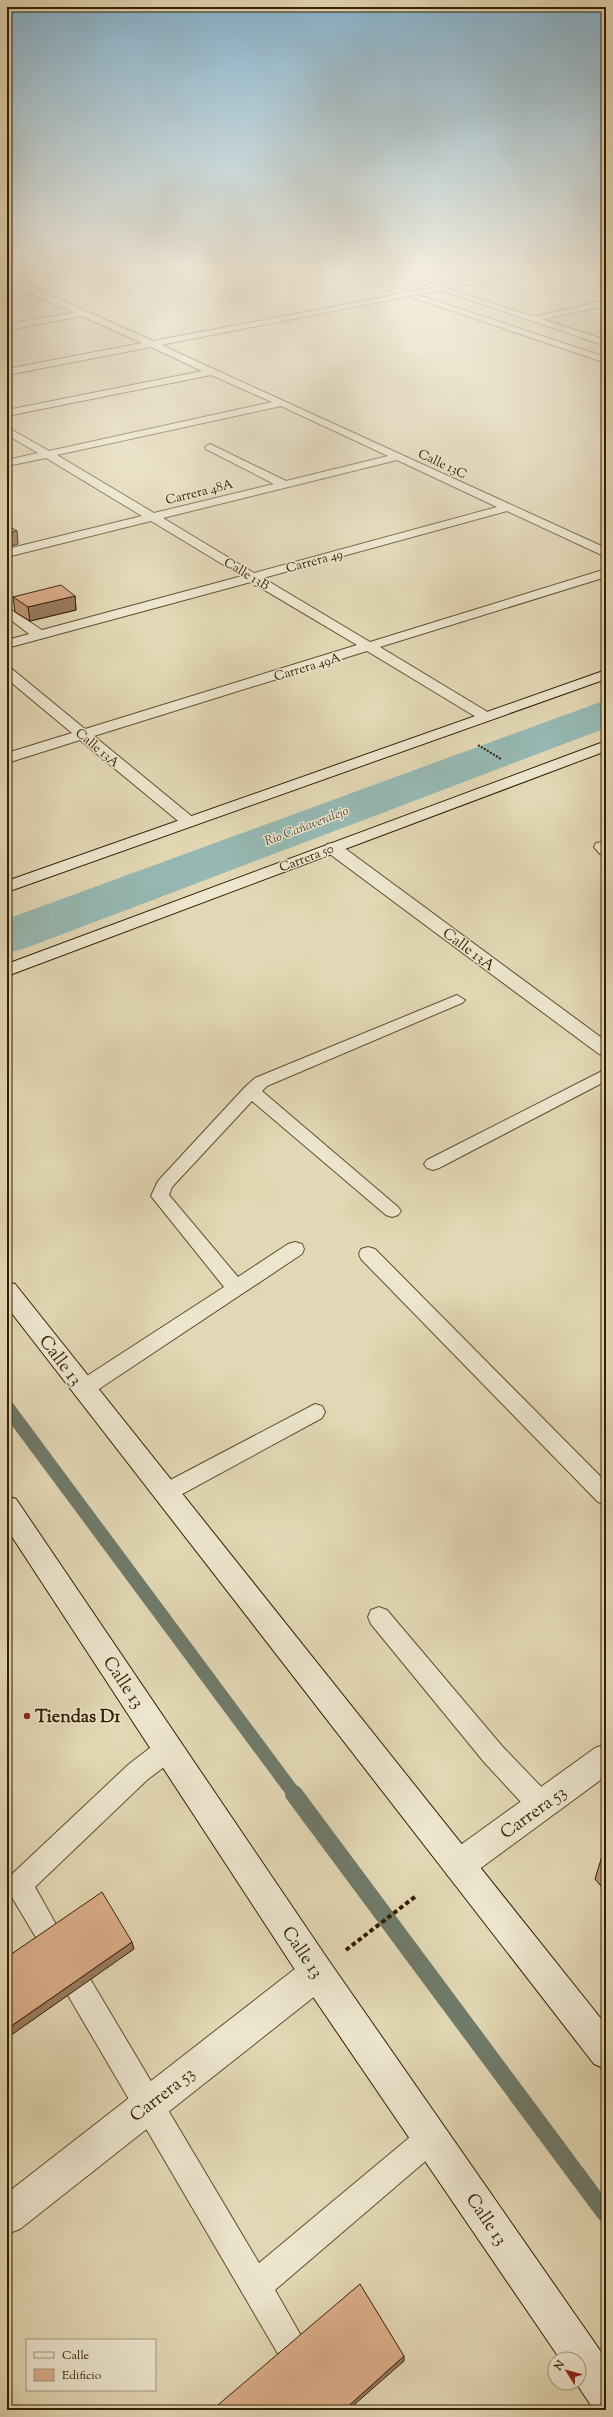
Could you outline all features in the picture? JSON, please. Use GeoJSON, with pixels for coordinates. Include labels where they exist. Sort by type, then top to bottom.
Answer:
{"type":"FeatureCollection","features":[{"type":"Feature","properties":{"kind":"street"},"geometry":{"type":"LineString","coordinates":[[7,413],[152,384]]}},
{"type":"Feature","properties":{"kind":"street","name":"Calle 13C"},"geometry":{"type":"LineString","coordinates":[[237,384],[606,553]]}},
{"type":"Feature","properties":{"kind":"street"},"geometry":{"type":"LineString","coordinates":[[7,463],[282,403]]}},
{"type":"Feature","properties":{"kind":"street","name":"Calle 13B"},"geometry":{"type":"LineString","coordinates":[[7,430],[486,716]]}},
{"type":"Feature","properties":{"kind":"street"},"geometry":{"type":"LineString","coordinates":[[210,447],[284,485]]}},
{"type":"Feature","properties":{"kind":"street","name":"Carrera 48A"},"geometry":{"type":"LineString","coordinates":[[7,553],[397,458]]}},
{"type":"Feature","properties":{"kind":"street","name":"Carrera 49"},"geometry":{"type":"LineString","coordinates":[[7,644],[506,508]]}},
{"type":"Feature","properties":{"kind":"street","name":"Carrera 49A"},"geometry":{"type":"LineString","coordinates":[[7,758],[606,573]]}},
{"type":"Feature","properties":{"kind":"street"},"geometry":{"type":"LineString","coordinates":[[7,611],[39,635]]}},
{"type":"Feature","properties":{"kind":"street","name":"Calle 13A"},"geometry":{"type":"LineString","coordinates":[[7,672],[188,822]]}},
{"type":"Feature","properties":{"kind":"street"},"geometry":{"type":"LineString","coordinates":[[7,887],[606,674]]}},
{"type":"Feature","properties":{"kind":"street","name":"Carrera 50"},"geometry":{"type":"LineString","coordinates":[[7,970],[606,746]]}},
{"type":"Feature","properties":{"kind":"street","name":"Calle 13A"},"geometry":{"type":"LineString","coordinates":[[333,848],[606,1050]]}},
{"type":"Feature","properties":{"kind":"street"},"geometry":{"type":"LineString","coordinates":[[7,981],[57,951]]}},
{"type":"Feature","properties":{"kind":"street","name":"Calle 13"},"geometry":{"type":"LineString","coordinates":[[7,1290],[83,1389],[606,2052]]}},
{"type":"Feature","properties":{"kind":"street","name":"Calle 13"},"geometry":{"type":"LineString","coordinates":[[7,1507],[317,1973],[432,2137],[606,2393]]}},
{"type":"Feature","properties":{"kind":"street","name":"Carrera 53"},"geometry":{"type":"LineString","coordinates":[[459,1865],[606,1758]]}},
{"type":"Feature","properties":{"kind":"street","name":"Carrera 53"},"geometry":{"type":"LineString","coordinates":[[7,2216],[317,1973]]}},
{"type":"Feature","properties":{"kind":"lane"},"geometry":{"type":"LineString","coordinates":[[235,1287],[167,1205],[160,1196],[160,1191],[251,1091],[261,1082],[456,1000]]}},
{"type":"Feature","properties":{"kind":"lane"},"geometry":{"type":"LineString","coordinates":[[433,1164],[606,1074]]}},
{"type":"Feature","properties":{"kind":"lane"},"geometry":{"type":"LineString","coordinates":[[251,1091],[392,1211]]}},
{"type":"Feature","properties":{"kind":"lane"},"geometry":{"type":"LineString","coordinates":[[83,1389],[235,1287],[295,1249]]}},
{"type":"Feature","properties":{"kind":"lane"},"geometry":{"type":"LineString","coordinates":[[368,1254],[606,1496]]}},
{"type":"Feature","properties":{"kind":"lane"},"geometry":{"type":"LineString","coordinates":[[165,1493],[315,1412]]}},
{"type":"Feature","properties":{"kind":"lane"},"geometry":{"type":"LineString","coordinates":[[379,1617],[493,1754],[541,1805]]}},
{"type":"Feature","properties":{"kind":"lane"},"geometry":{"type":"LineString","coordinates":[[50,1937],[19,1885],[138,1772],[168,1749]]}},
{"type":"Feature","properties":{"kind":"lane"},"geometry":{"type":"LineString","coordinates":[[79,1987],[257,2285],[292,2348]]}},
{"type":"Feature","properties":{"kind":"lane"},"geometry":{"type":"LineString","coordinates":[[257,2285],[432,2137]]}},
{"type":"Feature","properties":{"kind":"path"},"geometry":{"type":"LineString","coordinates":[[485,749],[503,760]]}},
{"type":"Feature","properties":{"kind":"path"},"geometry":{"type":"LineString","coordinates":[[346,1951],[416,1896]]}},
{"type":"Feature","properties":{"kind":"building"},"geometry":{"type":"Polygon","coordinates":[[[7,525],[17,531],[7,533],[7,525]]]}},
{"type":"Feature","properties":{"kind":"building"},"geometry":{"type":"Polygon","coordinates":[[[61,585],[75,596],[28,607],[13,597],[61,585]]]}},
{"type":"Feature","properties":{"kind":"building"},"geometry":{"type":"Polygon","coordinates":[[[606,1853],[606,1860],[602,1856],[606,1853]]]}},
{"type":"Feature","properties":{"kind":"building"},"geometry":{"type":"Polygon","coordinates":[[[102,1892],[132,1942],[7,2029],[7,1957],[102,1892]]]}},
{"type":"Feature","properties":{"kind":"building"},"geometry":{"type":"Polygon","coordinates":[[[360,2284],[404,2356],[344,2410],[212,2410],[360,2284]]]}},
{"type":"Feature","properties":{"kind":"waterway","name":"Río Cañaveralejo"},"geometry":{"type":"LineString","coordinates":[[7,937],[606,713]]}},
{"type":"Feature","properties":{"kind":"waterway"},"geometry":{"type":"LineString","coordinates":[[7,1407],[295,1795]]}},
{"type":"Feature","properties":{"kind":"waterway"},"geometry":{"type":"LineString","coordinates":[[294,1794],[606,2214]]}},
{"type":"Feature","properties":{"kind":"place","name":"Tiendas D1"},"geometry":{"type":"Point","coordinates":[27,1716]}}]}
